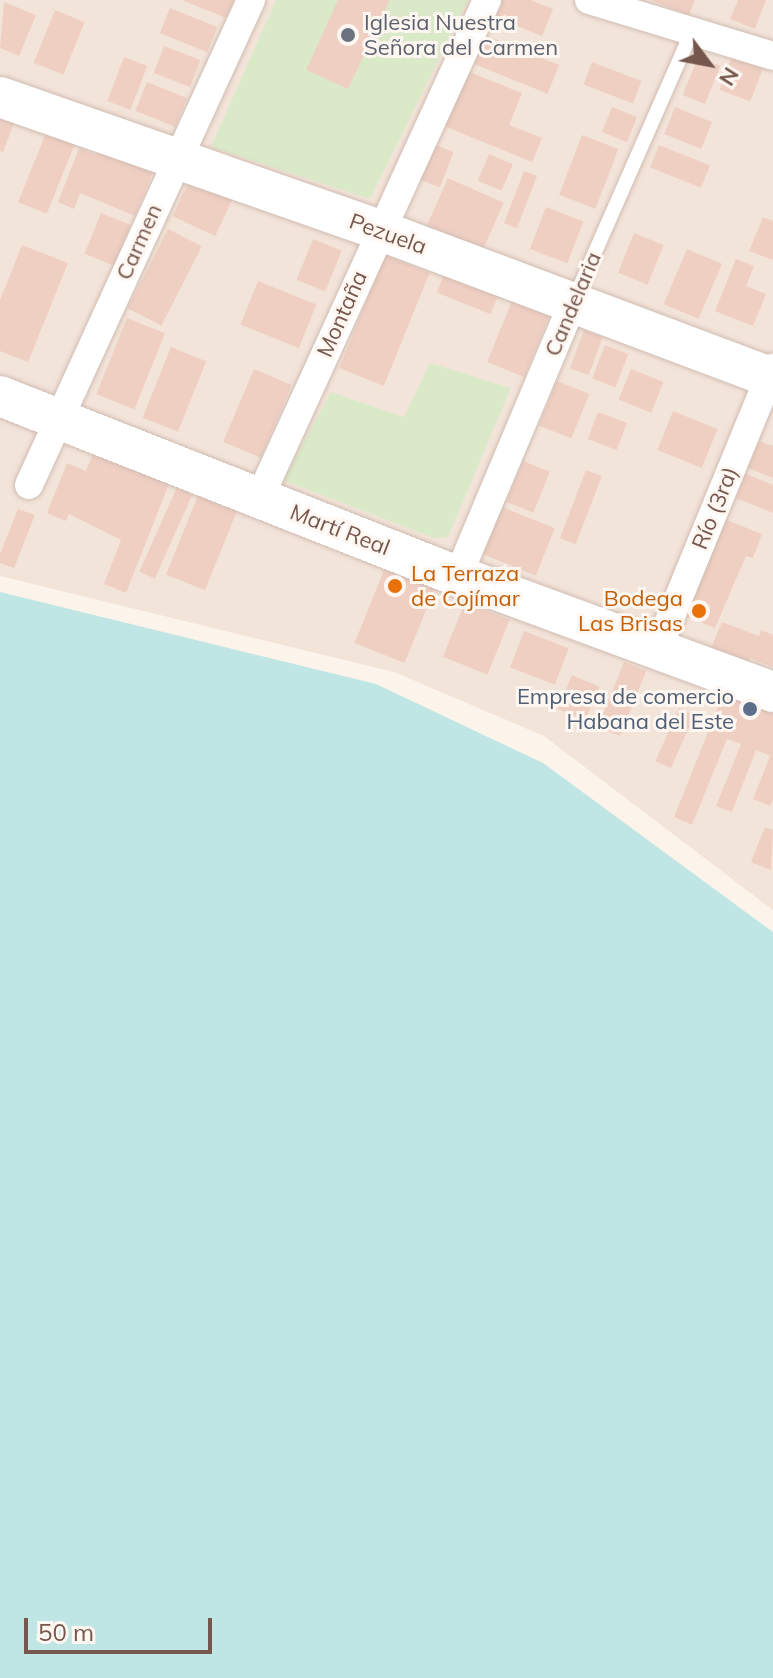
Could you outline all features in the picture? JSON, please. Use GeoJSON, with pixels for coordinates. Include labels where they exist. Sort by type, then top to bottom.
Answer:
{"type":"FeatureCollection","features":[{"type":"Feature","properties":{"kind":"main road","name":"Pezuela"},"geometry":{"type":"LineString","coordinates":[[0,97],[174,161],[379,230],[772,374]]}},
{"type":"Feature","properties":{"kind":"main road","name":"Martí Real"},"geometry":{"type":"LineString","coordinates":[[0,396],[458,576],[773,692]]}},
{"type":"Feature","properties":{"kind":"street","name":"Carmen"},"geometry":{"type":"LineString","coordinates":[[29,485],[174,161],[251,0]]}},
{"type":"Feature","properties":{"kind":"street","name":"Montaña"},"geometry":{"type":"LineString","coordinates":[[259,499],[379,230],[487,0]]}},
{"type":"Feature","properties":{"kind":"street"},"geometry":{"type":"LineString","coordinates":[[589,0],[773,56]]}},
{"type":"Feature","properties":{"kind":"street","name":"Candelaria"},"geometry":{"type":"LineString","coordinates":[[458,576],[573,303]]}},
{"type":"Feature","properties":{"kind":"street","name":"Río (3ra)"},"geometry":{"type":"LineString","coordinates":[[658,648],[772,374]]}},
{"type":"Feature","properties":{"kind":"lane","name":"Candelaria"},"geometry":{"type":"LineString","coordinates":[[573,303],[691,33]]}},
{"type":"Feature","properties":{"kind":"shaded area"},"geometry":{"type":"Polygon","coordinates":[[[0,0],[773,0],[773,910],[544,736],[394,672],[0,576],[0,0]]]}},
{"type":"Feature","properties":{"kind":"green space"},"geometry":{"type":"Polygon","coordinates":[[[276,0],[468,0],[370,199],[211,147],[276,0]]]}},
{"type":"Feature","properties":{"kind":"green space"},"geometry":{"type":"Polygon","coordinates":[[[430,363],[511,388],[448,537],[434,538],[283,480],[331,392],[404,417],[430,363]]]}},
{"type":"Feature","properties":{"kind":"water"},"geometry":{"type":"Polygon","coordinates":[[[0,592],[376,684],[543,763],[773,932],[773,1678],[0,1678],[0,592]]]}},
{"type":"Feature","properties":{"kind":"building"},"geometry":{"type":"Polygon","coordinates":[[[182,0],[234,0],[226,18],[182,0]]]}},
{"type":"Feature","properties":{"kind":"building","name":"Iglesia Nuestra Señora del Carmen"},"geometry":{"type":"Polygon","coordinates":[[[338,0],[390,0],[348,89],[306,70],[338,0]]]}},
{"type":"Feature","properties":{"kind":"building"},"geometry":{"type":"Polygon","coordinates":[[[500,0],[531,0],[553,9],[542,36],[494,17],[500,0]]]}},
{"type":"Feature","properties":{"kind":"building"},"geometry":{"type":"Polygon","coordinates":[[[651,0],[695,0],[689,15],[651,0]]]}},
{"type":"Feature","properties":{"kind":"building"},"geometry":{"type":"Polygon","coordinates":[[[738,0],[766,0],[755,29],[730,19],[738,0]]]}},
{"type":"Feature","properties":{"kind":"building"},"geometry":{"type":"Polygon","coordinates":[[[4,2],[36,15],[19,56],[0,48],[4,2]]]}},
{"type":"Feature","properties":{"kind":"building"},"geometry":{"type":"Polygon","coordinates":[[[170,8],[217,27],[207,52],[160,33],[170,8]]]}},
{"type":"Feature","properties":{"kind":"building"},"geometry":{"type":"Polygon","coordinates":[[[55,10],[85,22],[63,75],[34,63],[55,10]]]}},
{"type":"Feature","properties":{"kind":"building"},"geometry":{"type":"Polygon","coordinates":[[[485,35],[559,65],[548,94],[473,64],[485,35]]]}},
{"type":"Feature","properties":{"kind":"building"},"geometry":{"type":"Polygon","coordinates":[[[164,46],[200,60],[190,87],[154,73],[164,46]]]}},
{"type":"Feature","properties":{"kind":"building"},"geometry":{"type":"Polygon","coordinates":[[[124,57],[147,66],[130,110],[107,101],[124,57]]]}},
{"type":"Feature","properties":{"kind":"building"},"geometry":{"type":"Polygon","coordinates":[[[698,57],[720,66],[705,104],[683,95],[698,57]]]}},
{"type":"Feature","properties":{"kind":"building"},"geometry":{"type":"Polygon","coordinates":[[[732,57],[763,69],[750,102],[719,90],[732,57]]]}},
{"type":"Feature","properties":{"kind":"building"},"geometry":{"type":"Polygon","coordinates":[[[592,62],[641,81],[633,103],[583,84],[592,62]]]}},
{"type":"Feature","properties":{"kind":"building"},"geometry":{"type":"Polygon","coordinates":[[[467,71],[522,93],[509,125],[542,138],[532,162],[444,126],[467,71]]]}},
{"type":"Feature","properties":{"kind":"building"},"geometry":{"type":"Polygon","coordinates":[[[147,82],[187,98],[175,127],[135,111],[147,82]]]}},
{"type":"Feature","properties":{"kind":"building"},"geometry":{"type":"Polygon","coordinates":[[[612,107],[637,117],[627,142],[602,132],[612,107]]]}},
{"type":"Feature","properties":{"kind":"building"},"geometry":{"type":"Polygon","coordinates":[[[675,107],[712,122],[701,149],[664,134],[675,107]]]}},
{"type":"Feature","properties":{"kind":"building"},"geometry":{"type":"Polygon","coordinates":[[[0,115],[15,121],[3,152],[0,151],[0,115]]]}},
{"type":"Feature","properties":{"kind":"building"},"geometry":{"type":"Polygon","coordinates":[[[48,128],[77,140],[47,214],[18,202],[48,128]]]}},
{"type":"Feature","properties":{"kind":"building"},"geometry":{"type":"Polygon","coordinates":[[[582,135],[618,149],[595,209],[559,195],[582,135]]]}},
{"type":"Feature","properties":{"kind":"building"},"geometry":{"type":"Polygon","coordinates":[[[433,144],[454,152],[440,187],[419,179],[433,144]]]}},
{"type":"Feature","properties":{"kind":"building"},"geometry":{"type":"Polygon","coordinates":[[[659,145],[710,166],[701,188],[650,167],[659,145]]]}},
{"type":"Feature","properties":{"kind":"building"},"geometry":{"type":"Polygon","coordinates":[[[79,148],[96,155],[98,149],[153,171],[135,216],[80,193],[74,209],[58,202],[79,148]]]}},
{"type":"Feature","properties":{"kind":"building"},"geometry":{"type":"Polygon","coordinates":[[[489,154],[513,164],[502,191],[478,181],[489,154]]]}},
{"type":"Feature","properties":{"kind":"building"},"geometry":{"type":"Polygon","coordinates":[[[524,171],[537,176],[517,228],[504,223],[524,171]]]}},
{"type":"Feature","properties":{"kind":"building"},"geometry":{"type":"Polygon","coordinates":[[[448,178],[504,203],[482,252],[426,227],[448,178]]]}},
{"type":"Feature","properties":{"kind":"building"},"geometry":{"type":"Polygon","coordinates":[[[190,179],[233,199],[215,236],[173,216],[190,179]]]}},
{"type":"Feature","properties":{"kind":"building"},"geometry":{"type":"Polygon","coordinates":[[[546,207],[583,221],[567,263],[530,249],[546,207]]]}},
{"type":"Feature","properties":{"kind":"building"},"geometry":{"type":"Polygon","coordinates":[[[101,213],[131,225],[114,266],[85,254],[101,213]]]}},
{"type":"Feature","properties":{"kind":"building"},"geometry":{"type":"Polygon","coordinates":[[[763,217],[773,221],[773,260],[749,251],[763,217]]]}},
{"type":"Feature","properties":{"kind":"building"},"geometry":{"type":"Polygon","coordinates":[[[168,229],[202,246],[161,326],[128,308],[168,229]]]}},
{"type":"Feature","properties":{"kind":"building"},"geometry":{"type":"Polygon","coordinates":[[[634,233],[664,245],[648,285],[618,273],[634,233]]]}},
{"type":"Feature","properties":{"kind":"building"},"geometry":{"type":"Polygon","coordinates":[[[313,239],[342,251],[325,291],[297,280],[313,239]]]}},
{"type":"Feature","properties":{"kind":"building"},"geometry":{"type":"Polygon","coordinates":[[[22,245],[68,263],[28,362],[0,351],[0,300],[22,245]]]}},
{"type":"Feature","properties":{"kind":"building"},"geometry":{"type":"Polygon","coordinates":[[[687,249],[722,264],[699,319],[664,304],[687,249]]]}},
{"type":"Feature","properties":{"kind":"building"},"geometry":{"type":"Polygon","coordinates":[[[385,255],[430,273],[384,386],[339,368],[385,255]]]}},
{"type":"Feature","properties":{"kind":"building"},"geometry":{"type":"Polygon","coordinates":[[[736,259],[754,266],[746,286],[766,294],[753,326],[715,311],[736,259]]]}},
{"type":"Feature","properties":{"kind":"building"},"geometry":{"type":"Polygon","coordinates":[[[445,272],[499,294],[491,314],[437,292],[445,272]]]}},
{"type":"Feature","properties":{"kind":"building"},"geometry":{"type":"Polygon","coordinates":[[[258,281],[316,305],[299,348],[240,325],[258,281]]]}},
{"type":"Feature","properties":{"kind":"building"},"geometry":{"type":"Polygon","coordinates":[[[513,298],[550,313],[524,377],[487,362],[513,298]]]}},
{"type":"Feature","properties":{"kind":"building"},"geometry":{"type":"Polygon","coordinates":[[[127,318],[165,333],[134,409],[96,394],[127,318]]]}},
{"type":"Feature","properties":{"kind":"building"},"geometry":{"type":"Polygon","coordinates":[[[584,330],[603,337],[589,375],[570,369],[584,330]]]}},
{"type":"Feature","properties":{"kind":"building"},"geometry":{"type":"Polygon","coordinates":[[[605,345],[628,354],[615,388],[592,379],[605,345]]]}},
{"type":"Feature","properties":{"kind":"building"},"geometry":{"type":"Polygon","coordinates":[[[171,347],[206,361],[178,432],[143,417],[171,347]]]}},
{"type":"Feature","properties":{"kind":"building"},"geometry":{"type":"Polygon","coordinates":[[[254,369],[292,385],[261,458],[223,442],[254,369]]]}},
{"type":"Feature","properties":{"kind":"building"},"geometry":{"type":"Polygon","coordinates":[[[631,369],[663,382],[651,413],[619,400],[631,369]]]}},
{"type":"Feature","properties":{"kind":"building"},"geometry":{"type":"Polygon","coordinates":[[[557,381],[589,394],[571,439],[539,426],[557,381]]]}},
{"type":"Feature","properties":{"kind":"building"},"geometry":{"type":"Polygon","coordinates":[[[673,411],[718,429],[702,468],[657,450],[673,411]]]}},
{"type":"Feature","properties":{"kind":"building"},"geometry":{"type":"Polygon","coordinates":[[[598,412],[627,423],[617,450],[588,439],[598,412]]]}},
{"type":"Feature","properties":{"kind":"building"},"geometry":{"type":"Polygon","coordinates":[[[759,441],[773,446],[773,478],[748,468],[759,441]]]}},
{"type":"Feature","properties":{"kind":"building"},"geometry":{"type":"Polygon","coordinates":[[[93,454],[169,484],[126,593],[104,584],[121,540],[69,514],[66,521],[47,513],[67,463],[86,471],[93,454]]]}},
{"type":"Feature","properties":{"kind":"building"},"geometry":{"type":"Polygon","coordinates":[[[523,461],[550,472],[533,513],[507,502],[523,461]]]}},
{"type":"Feature","properties":{"kind":"building"},"geometry":{"type":"Polygon","coordinates":[[[586,470],[602,476],[576,544],[560,538],[586,470]]]}},
{"type":"Feature","properties":{"kind":"building"},"geometry":{"type":"Polygon","coordinates":[[[746,474],[773,485],[773,513],[736,498],[746,474]]]}},
{"type":"Feature","properties":{"kind":"building"},"geometry":{"type":"Polygon","coordinates":[[[178,485],[194,492],[155,579],[139,572],[178,485]]]}},
{"type":"Feature","properties":{"kind":"building"},"geometry":{"type":"Polygon","coordinates":[[[199,493],[238,509],[205,590],[166,575],[199,493]]]}},
{"type":"Feature","properties":{"kind":"building"},"geometry":{"type":"Polygon","coordinates":[[[502,507],[555,528],[536,576],[483,554],[502,507]]]}},
{"type":"Feature","properties":{"kind":"building"},"geometry":{"type":"Polygon","coordinates":[[[18,509],[35,515],[14,568],[0,563],[0,554],[18,509]]]}},
{"type":"Feature","properties":{"kind":"building"},"geometry":{"type":"Polygon","coordinates":[[[719,517],[762,534],[753,558],[746,556],[715,628],[680,614],[719,517]]]}},
{"type":"Feature","properties":{"kind":"building"},"geometry":{"type":"Polygon","coordinates":[[[386,565],[436,585],[405,663],[355,643],[386,565]]]}},
{"type":"Feature","properties":{"kind":"building"},"geometry":{"type":"Polygon","coordinates":[[[465,602],[510,620],[487,675],[443,657],[465,602]]]}},
{"type":"Feature","properties":{"kind":"building"},"geometry":{"type":"Polygon","coordinates":[[[722,622],[759,636],[761,630],[773,635],[773,667],[750,658],[747,665],[710,650],[722,622]]]}},
{"type":"Feature","properties":{"kind":"building"},"geometry":{"type":"Polygon","coordinates":[[[524,631],[569,648],[555,685],[510,667],[524,631]]]}},
{"type":"Feature","properties":{"kind":"building"},"geometry":{"type":"Polygon","coordinates":[[[624,662],[646,671],[620,736],[598,727],[624,662]]]}},
{"type":"Feature","properties":{"kind":"building"},"geometry":{"type":"Polygon","coordinates":[[[572,675],[600,687],[585,721],[558,709],[572,675]]]}},
{"type":"Feature","properties":{"kind":"building"},"geometry":{"type":"Polygon","coordinates":[[[726,687],[773,706],[773,799],[770,806],[753,799],[770,756],[756,750],[732,812],[716,806],[741,744],[727,739],[692,825],[674,817],[726,687]]]}},
{"type":"Feature","properties":{"kind":"building"},"geometry":{"type":"Polygon","coordinates":[[[679,708],[695,715],[671,768],[655,761],[679,708]]]}},
{"type":"Feature","properties":{"kind":"building"},"geometry":{"type":"Polygon","coordinates":[[[765,827],[773,830],[771,870],[751,862],[765,827]]]}},
{"type":"Feature","properties":{"kind":"place","name":"Iglesia Nuestra Señora del Carmen"},"geometry":{"type":"Point","coordinates":[348,35]}},
{"type":"Feature","properties":{"kind":"place","name":"La Terraza de Cojímar"},"geometry":{"type":"Point","coordinates":[395,586]}},
{"type":"Feature","properties":{"kind":"place","name":"Bodega Las Brisas"},"geometry":{"type":"Point","coordinates":[699,611]}},
{"type":"Feature","properties":{"kind":"place","name":"Empresa de comercio Habana del Este"},"geometry":{"type":"Point","coordinates":[750,709]}}]}
